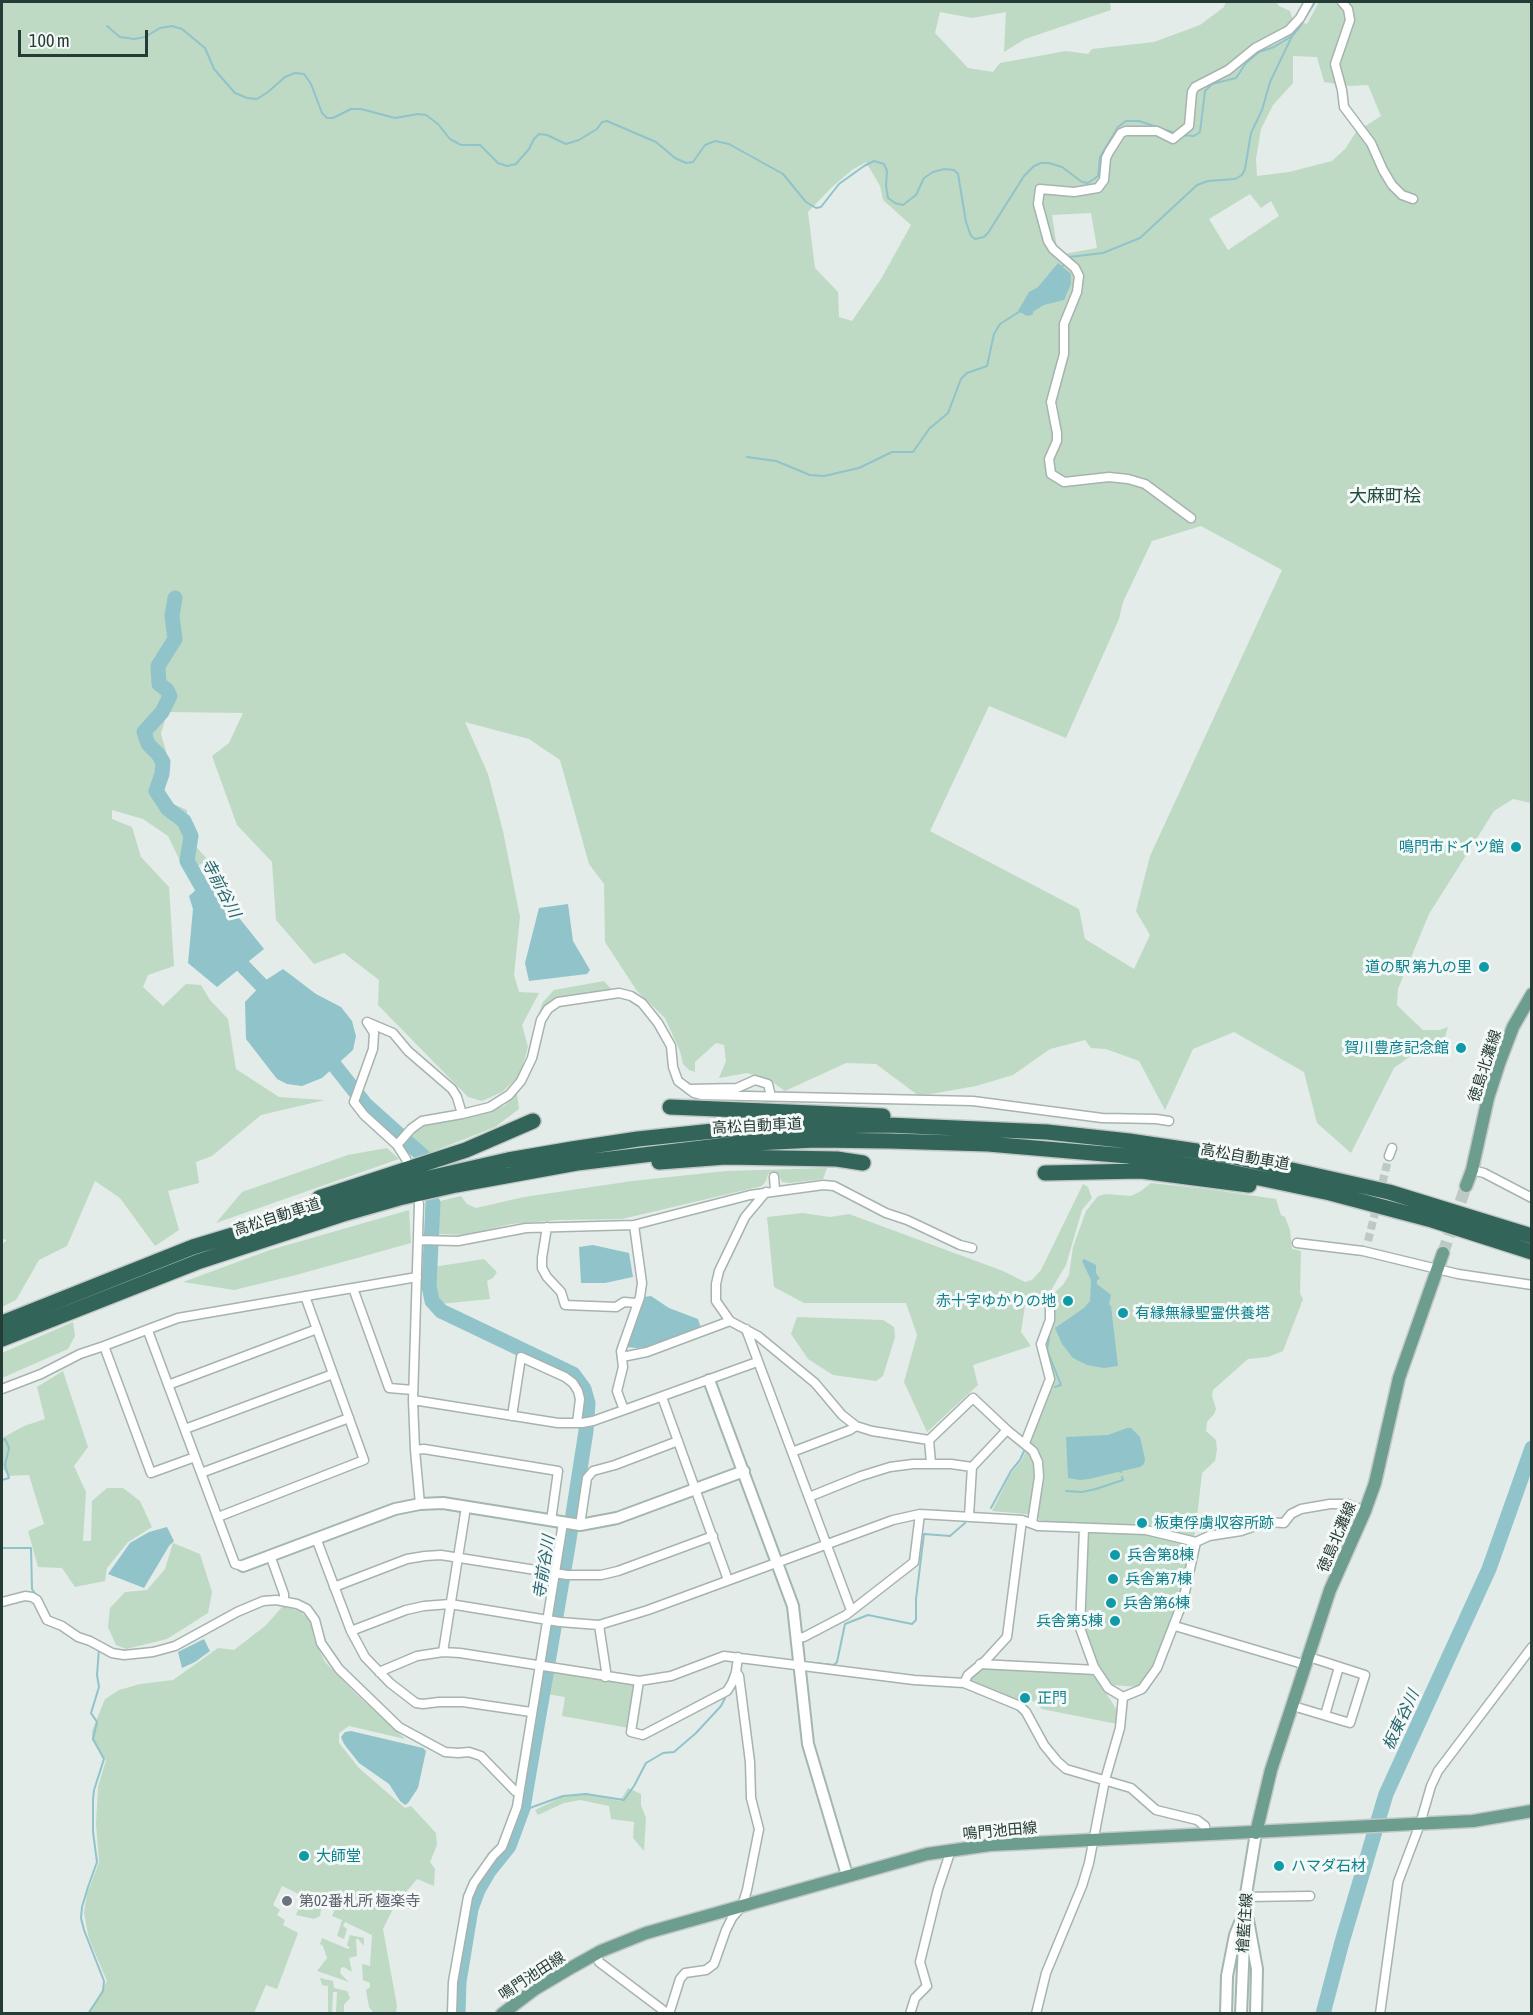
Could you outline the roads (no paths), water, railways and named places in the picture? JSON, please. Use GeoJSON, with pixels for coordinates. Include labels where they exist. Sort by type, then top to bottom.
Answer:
{"type":"FeatureCollection","features":[{"type":"Feature","properties":{"kind":"highway"},"geometry":{"type":"LineString","coordinates":[[670,1107],[935,1118],[988,1129]]}},
{"type":"Feature","properties":{"kind":"highway"},"geometry":{"type":"LineString","coordinates":[[193,1247],[335,1191],[466,1150],[533,1121]]}},
{"type":"Feature","properties":{"kind":"highway","name":"高松自動車道"},"geometry":{"type":"LineString","coordinates":[[2,1323],[193,1247],[398,1185],[508,1160],[583,1147],[638,1139],[744,1129],[878,1125],[988,1129],[1106,1139],[1230,1156],[1389,1192],[1512,1237],[1532,1252]]}},
{"type":"Feature","properties":{"kind":"highway","name":"高松自動車道"},"geometry":{"type":"LineString","coordinates":[[2,1339],[200,1261],[343,1215],[456,1185],[576,1163],[735,1143],[825,1140],[988,1144],[1128,1156],[1279,1180],[1512,1237],[1532,1236]]}},
{"type":"Feature","properties":{"kind":"highway"},"geometry":{"type":"LineString","coordinates":[[576,1163],[647,1163],[726,1157],[837,1159],[862,1164]]}},
{"type":"Feature","properties":{"kind":"highway"},"geometry":{"type":"LineString","coordinates":[[1045,1173],[1141,1171],[1386,1206]]}},
{"type":"Feature","properties":{"kind":"main road","name":"徳島北灘線"},"geometry":{"type":"LineString","coordinates":[[1466,1186],[1472,1170],[1488,1098],[1500,1061],[1513,1027],[1532,994]]}},
{"type":"Feature","properties":{"kind":"main road","name":"徳島北灘線"},"geometry":{"type":"LineString","coordinates":[[1256,1833],[1271,1770],[1330,1590],[1365,1511],[1399,1378],[1443,1253]]}},
{"type":"Feature","properties":{"kind":"main road","name":"鳴門池田線"},"geometry":{"type":"LineString","coordinates":[[502,2013],[535,1989],[597,1954],[646,1933],[927,1854],[990,1845],[1473,1821],[1532,1811]]}},
{"type":"Feature","properties":{"kind":"street"},"geometry":{"type":"LineString","coordinates":[[1191,518],[1145,484],[1109,477],[1064,482],[1051,474],[1049,459],[1057,441],[1057,433],[1051,402],[1064,354],[1064,324],[1077,292],[1079,276],[1075,268],[1053,249],[1048,241],[1038,204],[1040,189],[1074,192],[1098,188],[1104,180],[1106,158],[1121,133],[1126,131],[1157,131],[1173,139],[1189,126],[1192,92],[1195,87],[1228,70],[1256,48],[1289,30],[1300,18],[1309,2]]}},
{"type":"Feature","properties":{"kind":"street"},"geometry":{"type":"LineString","coordinates":[[1342,2],[1348,9],[1350,20],[1335,64],[1344,107],[1371,143],[1392,185],[1402,195],[1413,198]]}},
{"type":"Feature","properties":{"kind":"street"},"geometry":{"type":"LineString","coordinates":[[400,1141],[422,1121],[490,1107],[509,1095],[521,1081],[531,1058],[541,1020],[558,1002],[619,993],[631,996],[642,1003],[658,1023],[671,1046],[673,1066],[678,1081],[687,1089],[702,1095],[973,1101],[1102,1118],[1169,1121]]}},
{"type":"Feature","properties":{"kind":"street"},"geometry":{"type":"LineString","coordinates":[[406,1159],[400,1141],[364,1115],[354,1102],[373,1049],[375,1033],[367,1022],[393,1033],[408,1051],[452,1089],[462,1113]]}},
{"type":"Feature","properties":{"kind":"street"},"geometry":{"type":"LineString","coordinates":[[687,1089],[737,1088],[755,1080],[761,1080],[768,1084],[770,1092]]}},
{"type":"Feature","properties":{"kind":"street"},"geometry":{"type":"LineString","coordinates":[[1472,1170],[1484,1173],[1532,1198]]}},
{"type":"Feature","properties":{"kind":"street"},"geometry":{"type":"LineString","coordinates":[[774,1177],[771,1191],[745,1217],[717,1277],[716,1301],[730,1322],[746,1329],[815,1383],[843,1415],[856,1426],[872,1431],[929,1440]]}},
{"type":"Feature","properties":{"kind":"street"},"geometry":{"type":"LineString","coordinates":[[426,1240],[458,1241],[526,1228],[634,1225],[729,1199],[771,1191],[834,1186],[886,1213],[972,1248]]}},
{"type":"Feature","properties":{"kind":"street"},"geometry":{"type":"LineString","coordinates":[[419,1204],[426,1240],[417,1277],[413,1390],[420,1504]]}},
{"type":"Feature","properties":{"kind":"street"},"geometry":{"type":"LineString","coordinates":[[624,1410],[617,1391],[622,1366],[621,1351],[642,1283],[634,1225]]}},
{"type":"Feature","properties":{"kind":"street"},"geometry":{"type":"LineString","coordinates":[[548,1227],[542,1268],[561,1292],[565,1305],[616,1307],[624,1302],[637,1303]]}},
{"type":"Feature","properties":{"kind":"street"},"geometry":{"type":"LineString","coordinates":[[1365,1251],[1368,1241]]}},
{"type":"Feature","properties":{"kind":"street"},"geometry":{"type":"LineString","coordinates":[[1297,1243],[1365,1251],[1458,1274],[1532,1285]]}},
{"type":"Feature","properties":{"kind":"street"},"geometry":{"type":"LineString","coordinates":[[2,1389],[41,1374],[80,1354],[178,1318],[417,1277]]}},
{"type":"Feature","properties":{"kind":"street"},"geometry":{"type":"LineString","coordinates":[[353,1288],[389,1388],[413,1390]]}},
{"type":"Feature","properties":{"kind":"street"},"geometry":{"type":"LineString","coordinates":[[218,1517],[364,1460],[305,1296]]}},
{"type":"Feature","properties":{"kind":"street"},"geometry":{"type":"LineString","coordinates":[[1025,1443],[1050,1379],[1041,1344],[1050,1320],[1050,1301]]}},
{"type":"Feature","properties":{"kind":"street"},"geometry":{"type":"LineString","coordinates":[[621,1357],[647,1352],[730,1322]]}},
{"type":"Feature","properties":{"kind":"street"},"geometry":{"type":"LineString","coordinates":[[168,1385],[317,1329]]}},
{"type":"Feature","properties":{"kind":"street"},"geometry":{"type":"LineString","coordinates":[[746,1329],[851,1610]]}},
{"type":"Feature","properties":{"kind":"street"},"geometry":{"type":"LineString","coordinates":[[148,1330],[235,1564],[243,1566],[395,1509],[420,1504],[443,1503],[571,1524],[617,1518],[744,1471]]}},
{"type":"Feature","properties":{"kind":"street"},"geometry":{"type":"LineString","coordinates":[[104,1346],[151,1473],[195,1457]]}},
{"type":"Feature","properties":{"kind":"street"},"geometry":{"type":"LineString","coordinates":[[512,1416],[521,1357],[573,1383],[580,1399],[580,1423]]}},
{"type":"Feature","properties":{"kind":"street"},"geometry":{"type":"LineString","coordinates":[[413,1400],[558,1423],[580,1423],[593,1421],[757,1362]]}},
{"type":"Feature","properties":{"kind":"street"},"geometry":{"type":"LineString","coordinates":[[185,1429],[333,1374]]}},
{"type":"Feature","properties":{"kind":"street"},"geometry":{"type":"LineString","coordinates":[[709,1380],[793,1606],[808,1744],[847,1875]]}},
{"type":"Feature","properties":{"kind":"street"},"geometry":{"type":"LineString","coordinates":[[662,1397],[728,1580]]}},
{"type":"Feature","properties":{"kind":"street"},"geometry":{"type":"LineString","coordinates":[[929,1440],[973,1398],[1033,1451],[1038,1462],[1039,1478],[1032,1523]]}},
{"type":"Feature","properties":{"kind":"street"},"geometry":{"type":"LineString","coordinates":[[201,1473],[349,1418]]}},
{"type":"Feature","properties":{"kind":"street"},"geometry":{"type":"LineString","coordinates":[[792,1452],[856,1426]]}},
{"type":"Feature","properties":{"kind":"street"},"geometry":{"type":"LineString","coordinates":[[969,1516],[972,1467],[1007,1430]]}},
{"type":"Feature","properties":{"kind":"street"},"geometry":{"type":"LineString","coordinates":[[929,1440],[931,1463]]}},
{"type":"Feature","properties":{"kind":"street"},"geometry":{"type":"LineString","coordinates":[[452,2013],[453,1982],[468,1898],[474,1883],[502,1847],[517,1807],[531,1712],[545,1667],[571,1524],[587,1478],[592,1471],[615,1465],[678,1441]]}},
{"type":"Feature","properties":{"kind":"street"},"geometry":{"type":"LineString","coordinates":[[415,1450],[424,1449],[558,1471],[551,1521]]}},
{"type":"Feature","properties":{"kind":"street"},"geometry":{"type":"LineString","coordinates":[[809,1497],[890,1467],[931,1463],[972,1467]]}},
{"type":"Feature","properties":{"kind":"street"},"geometry":{"type":"LineString","coordinates":[[351,1631],[406,1610],[424,1606],[450,1605],[553,1621],[599,1625],[648,1610],[893,1520],[920,1514],[1022,1521],[1038,1526],[1146,1530],[1196,1542],[1209,1536],[1241,1531],[1267,1522],[1284,1523],[1291,1514],[1301,1509],[1330,1504],[1347,1504],[1365,1511]]}},
{"type":"Feature","properties":{"kind":"street"},"geometry":{"type":"LineString","coordinates":[[443,1652],[466,1507]]}},
{"type":"Feature","properties":{"kind":"street"},"geometry":{"type":"LineString","coordinates":[[797,1638],[804,1637],[851,1610],[914,1562],[920,1514]]}},
{"type":"Feature","properties":{"kind":"street"},"geometry":{"type":"LineString","coordinates":[[964,1683],[968,1675],[1007,1637],[1022,1521]]}},
{"type":"Feature","properties":{"kind":"street"},"geometry":{"type":"LineString","coordinates":[[1084,1528],[1080,1628],[1096,1670],[1108,1688],[1124,1697]]}},
{"type":"Feature","properties":{"kind":"street"},"geometry":{"type":"LineString","coordinates":[[334,1587],[407,1559],[425,1556],[458,1558],[561,1574],[601,1575],[618,1571],[712,1536]]}},
{"type":"Feature","properties":{"kind":"street"},"geometry":{"type":"LineString","coordinates":[[316,1538],[351,1631],[365,1657],[416,1703],[463,1702],[531,1712]]}},
{"type":"Feature","properties":{"kind":"street"},"geometry":{"type":"LineString","coordinates":[[1124,1697],[1142,1689],[1152,1676],[1175,1626],[1188,1586],[1196,1542]]}},
{"type":"Feature","properties":{"kind":"street"},"geometry":{"type":"LineString","coordinates":[[270,1555],[284,1600]]}},
{"type":"Feature","properties":{"kind":"street"},"geometry":{"type":"LineString","coordinates":[[2,1602],[25,1596],[32,1597],[38,1600],[47,1620],[112,1653],[124,1655],[153,1653],[175,1646],[237,1612],[263,1601],[284,1600],[297,1604],[307,1609],[315,1620],[321,1643],[339,1668],[399,1727],[445,1752],[469,1752],[481,1756],[514,1791],[519,1793]]}},
{"type":"Feature","properties":{"kind":"street"},"geometry":{"type":"LineString","coordinates":[[599,1625],[605,1677]]}},
{"type":"Feature","properties":{"kind":"street"},"geometry":{"type":"LineString","coordinates":[[1175,1626],[1365,1675],[1350,1723],[1293,1706]]}},
{"type":"Feature","properties":{"kind":"street"},"geometry":{"type":"LineString","coordinates":[[1380,2013],[1398,1882],[1416,1824],[1431,1786],[1438,1771],[1532,1647]]}},
{"type":"Feature","properties":{"kind":"street"},"geometry":{"type":"LineString","coordinates":[[379,1672],[417,1656],[443,1652],[639,1681],[671,1676],[724,1656],[914,1680],[964,1683],[1020,1706],[1026,1712],[1044,1745],[1066,1769],[1131,1788],[1156,1810],[1197,1820],[1204,1826],[1206,1835]]}},
{"type":"Feature","properties":{"kind":"street"},"geometry":{"type":"LineString","coordinates":[[639,1681],[631,1732],[643,1735],[727,1690],[736,1672],[738,1657]]}},
{"type":"Feature","properties":{"kind":"street"},"geometry":{"type":"LineString","coordinates":[[980,1664],[1096,1670]]}},
{"type":"Feature","properties":{"kind":"street"},"geometry":{"type":"LineString","coordinates":[[1325,1715],[1339,1667]]}},
{"type":"Feature","properties":{"kind":"street"},"geometry":{"type":"LineString","coordinates":[[597,1954],[599,1962],[669,2013],[680,1978],[686,1973],[706,1970],[714,1964],[729,1924],[742,1906],[759,1829],[751,1798],[749,1753],[739,1676],[736,1672]]}},
{"type":"Feature","properties":{"kind":"street"},"geometry":{"type":"LineString","coordinates":[[1036,2013],[1046,1973],[1082,1886],[1089,1863],[1105,1780],[1120,1728],[1124,1697]]}},
{"type":"Feature","properties":{"kind":"street","name":"檜藍住線"},"geometry":{"type":"LineString","coordinates":[[1241,2013],[1246,1903],[1256,1833]]}},
{"type":"Feature","properties":{"kind":"street"},"geometry":{"type":"LineString","coordinates":[[910,2013],[915,1998],[927,1986],[920,1962],[938,1889],[951,1850]]}},
{"type":"Feature","properties":{"kind":"street"},"geometry":{"type":"LineString","coordinates":[[1246,1903],[1310,1896]]}},
{"type":"Feature","properties":{"kind":"street"},"geometry":{"type":"LineString","coordinates":[[1226,2013],[1227,1977],[1235,1935],[1246,1903]]}},
{"type":"Feature","properties":{"kind":"street"},"geometry":{"type":"LineString","coordinates":[[1246,1903],[1257,1969],[1256,2013]]}},
{"type":"Feature","properties":{"kind":"water"},"geometry":{"type":"Polygon","coordinates":[[[1058,263],[1071,274],[1071,284],[1064,300],[1044,305],[1032,315],[1027,316],[1018,311],[1029,292],[1038,287],[1058,263]]]}},
{"type":"Feature","properties":{"kind":"water"},"geometry":{"type":"Polygon","coordinates":[[[208,879],[264,949],[217,987],[188,963],[193,909],[189,896],[208,879]]]}},
{"type":"Feature","properties":{"kind":"water"},"geometry":{"type":"Polygon","coordinates":[[[568,904],[573,941],[590,970],[587,974],[529,981],[525,963],[539,908],[568,904]]]}},
{"type":"Feature","properties":{"kind":"water"},"geometry":{"type":"Polygon","coordinates":[[[283,969],[316,994],[341,1007],[352,1021],[356,1036],[353,1050],[322,1078],[302,1086],[287,1084],[277,1079],[246,1039],[245,1002],[266,980],[283,969]]]}},
{"type":"Feature","properties":{"kind":"water"},"geometry":{"type":"Polygon","coordinates":[[[593,1245],[629,1253],[633,1277],[605,1283],[581,1283],[579,1247],[593,1245]]]}},
{"type":"Feature","properties":{"kind":"water"},"geometry":{"type":"Polygon","coordinates":[[[1084,1259],[1096,1265],[1096,1273],[1100,1279],[1097,1280],[1097,1284],[1111,1295],[1109,1304],[1118,1366],[1104,1368],[1087,1365],[1073,1358],[1062,1344],[1055,1328],[1084,1308],[1090,1301],[1091,1280],[1082,1261],[1084,1259]]]}},
{"type":"Feature","properties":{"kind":"water"},"geometry":{"type":"Polygon","coordinates":[[[651,1296],[669,1308],[698,1319],[701,1328],[648,1347],[626,1347],[644,1297],[651,1296]]]}},
{"type":"Feature","properties":{"kind":"water"},"geometry":{"type":"Polygon","coordinates":[[[1131,1428],[1140,1437],[1144,1464],[1122,1471],[1122,1473],[1080,1480],[1068,1478],[1066,1437],[1108,1435],[1131,1428]]]}},
{"type":"Feature","properties":{"kind":"water"},"geometry":{"type":"Polygon","coordinates":[[[167,1527],[174,1541],[144,1588],[108,1574],[130,1543],[149,1532],[167,1527]]]}},
{"type":"Feature","properties":{"kind":"water"},"geometry":{"type":"Polygon","coordinates":[[[204,1639],[210,1651],[182,1668],[178,1652],[204,1639]]]}},
{"type":"Feature","properties":{"kind":"water"},"geometry":{"type":"Polygon","coordinates":[[[351,1731],[423,1748],[426,1751],[418,1788],[408,1803],[405,1805],[400,1801],[389,1784],[359,1763],[341,1737],[345,1732],[351,1731]]]}},
{"type":"Feature","properties":{"kind":"waterway"},"geometry":{"type":"LineString","coordinates":[[1181,135],[1194,136],[1200,132],[1205,91],[1212,84],[1236,78],[1246,63],[1259,52],[1274,47],[1292,36],[1315,2]]}},
{"type":"Feature","properties":{"kind":"waterway"},"geometry":{"type":"LineString","coordinates":[[107,26],[120,37],[134,39],[145,37],[160,28],[172,26],[182,29],[205,48],[214,69],[235,93],[257,99],[285,77],[295,73],[304,74],[311,84],[322,113],[327,118],[333,118],[351,109],[361,109],[395,118],[426,115],[438,124],[450,139],[461,145],[480,145],[498,163],[507,166],[516,164],[539,134],[547,135],[566,144],[579,140],[597,129],[602,122],[607,121],[656,142],[675,158],[686,163],[693,162],[705,145],[715,141],[729,144],[783,174],[806,202],[816,208],[821,207],[839,184],[874,161],[884,164],[887,171],[888,198],[903,205],[916,195],[924,178],[944,169],[954,170],[958,174],[966,222],[971,236],[975,239],[984,237],[988,233],[1024,176],[1034,166],[1049,163],[1062,167],[1082,182],[1088,183],[1098,176],[1100,157],[1118,127],[1126,121],[1139,121],[1175,133]]}},
{"type":"Feature","properties":{"kind":"waterway"},"geometry":{"type":"LineString","coordinates":[[1062,267],[1069,257],[1103,253],[1140,238],[1197,185],[1208,181],[1235,179],[1242,175],[1251,133],[1262,110],[1270,82],[1292,36]]}},
{"type":"Feature","properties":{"kind":"waterway"},"geometry":{"type":"LineString","coordinates":[[747,457],[776,461],[810,475],[824,476],[859,468],[892,452],[913,452],[929,429],[948,413],[961,379],[967,373],[987,366],[994,334],[1000,324],[1022,310]]}},
{"type":"Feature","properties":{"kind":"waterway","name":"寺前谷川"},"geometry":{"type":"LineString","coordinates":[[175,598],[172,616],[175,639],[158,666],[159,684],[167,690],[170,696],[162,712],[144,732],[148,744],[163,762],[162,774],[156,791],[168,809],[184,821],[191,836],[187,861],[211,903]]}},
{"type":"Feature","properties":{"kind":"waterway","name":"寺前谷川"},"geometry":{"type":"LineString","coordinates":[[233,948],[240,963],[275,999]]}},
{"type":"Feature","properties":{"kind":"waterway","name":"寺前谷川"},"geometry":{"type":"LineString","coordinates":[[324,1052],[365,1104],[423,1156]]}},
{"type":"Feature","properties":{"kind":"waterway","name":"寺前谷川"},"geometry":{"type":"LineString","coordinates":[[433,1203],[429,1286],[432,1301],[441,1311],[573,1374],[584,1389],[588,1403],[586,1431],[568,1546],[523,1808],[509,1846],[489,1871],[478,1890],[471,1909],[459,1982],[458,2014]]}},
{"type":"Feature","properties":{"kind":"waterway"},"geometry":{"type":"LineString","coordinates":[[1049,1338],[1047,1350],[1061,1385],[1055,1387]]}},
{"type":"Feature","properties":{"kind":"waterway"},"geometry":{"type":"LineString","coordinates":[[2,1440],[5,1439],[9,1448],[5,1465],[9,1478],[2,1480]]}},
{"type":"Feature","properties":{"kind":"waterway","name":"板東谷川"},"geometry":{"type":"LineString","coordinates":[[1323,2014],[1386,1794],[1489,1569],[1532,1448]]}},
{"type":"Feature","properties":{"kind":"waterway"},"geometry":{"type":"LineString","coordinates":[[991,1508],[1024,1451]]}},
{"type":"Feature","properties":{"kind":"waterway"},"geometry":{"type":"LineString","coordinates":[[1066,1491],[1082,1492],[1096,1489],[1123,1480],[1122,1477]]}},
{"type":"Feature","properties":{"kind":"waterway"},"geometry":{"type":"LineString","coordinates":[[815,1663],[834,1665],[837,1662],[845,1624],[868,1615],[912,1624],[916,1620],[916,1599],[924,1534],[950,1536],[965,1523]]}},
{"type":"Feature","properties":{"kind":"waterway"},"geometry":{"type":"LineString","coordinates":[[2,1548],[31,1548],[32,1589],[36,1595]]}},
{"type":"Feature","properties":{"kind":"waterway"},"geometry":{"type":"LineString","coordinates":[[67,1634],[77,1641]]}},
{"type":"Feature","properties":{"kind":"waterway"},"geometry":{"type":"LineString","coordinates":[[88,2014],[103,1991],[104,1981],[81,1918],[82,1907],[97,1862],[93,1832],[93,1800],[104,1759],[93,1739],[97,1722],[91,1713],[99,1687],[97,1675],[99,1649]]}},
{"type":"Feature","properties":{"kind":"waterway"},"geometry":{"type":"LineString","coordinates":[[523,1808],[527,1809],[563,1796],[586,1794],[624,1800],[646,1763],[663,1753],[674,1752],[696,1733],[721,1706],[725,1698]]}},
{"type":"Feature","properties":{"kind":"tunnel"},"geometry":{"type":"LineString","coordinates":[[1368,1241],[1389,1156]]}},
{"type":"Feature","properties":{"kind":"tunnel"},"geometry":{"type":"LineString","coordinates":[[1443,1253],[1466,1186]]}},
{"type":"Feature","properties":{"kind":"place","name":"鳴門市ドイツ館"},"geometry":{"type":"Point","coordinates":[1516,847]}},
{"type":"Feature","properties":{"kind":"place","name":"道の駅 第九の里"},"geometry":{"type":"Point","coordinates":[1484,967]}},
{"type":"Feature","properties":{"kind":"place","name":"賀川豊彦記念館"},"geometry":{"type":"Point","coordinates":[1461,1048]}},
{"type":"Feature","properties":{"kind":"place","name":"赤十字ゆかりの地"},"geometry":{"type":"Point","coordinates":[1068,1301]}},
{"type":"Feature","properties":{"kind":"place","name":"有縁無縁聖霊供養塔"},"geometry":{"type":"Point","coordinates":[1123,1313]}},
{"type":"Feature","properties":{"kind":"place","name":"板東俘虜収容所跡"},"geometry":{"type":"Point","coordinates":[1142,1523]}},
{"type":"Feature","properties":{"kind":"place","name":"兵舎第8棟"},"geometry":{"type":"Point","coordinates":[1115,1555]}},
{"type":"Feature","properties":{"kind":"place","name":"兵舎第7棟"},"geometry":{"type":"Point","coordinates":[1113,1579]}},
{"type":"Feature","properties":{"kind":"place","name":"兵舎第6棟"},"geometry":{"type":"Point","coordinates":[1111,1603]}},
{"type":"Feature","properties":{"kind":"place","name":"兵舎第5棟"},"geometry":{"type":"Point","coordinates":[1115,1621]}},
{"type":"Feature","properties":{"kind":"place","name":"正門"},"geometry":{"type":"Point","coordinates":[1025,1698]}},
{"type":"Feature","properties":{"kind":"place","name":"大師堂"},"geometry":{"type":"Point","coordinates":[304,1856]}},
{"type":"Feature","properties":{"kind":"place","name":"ハマダ石材"},"geometry":{"type":"Point","coordinates":[1279,1866]}},
{"type":"Feature","properties":{"kind":"place","name":"第02番札所 極楽寺"},"geometry":{"type":"Point","coordinates":[287,1901]}},
{"type":"Feature","properties":{"kind":"district","name":"大麻町桧"},"geometry":{"type":"Point","coordinates":[1385,496]}}]}
